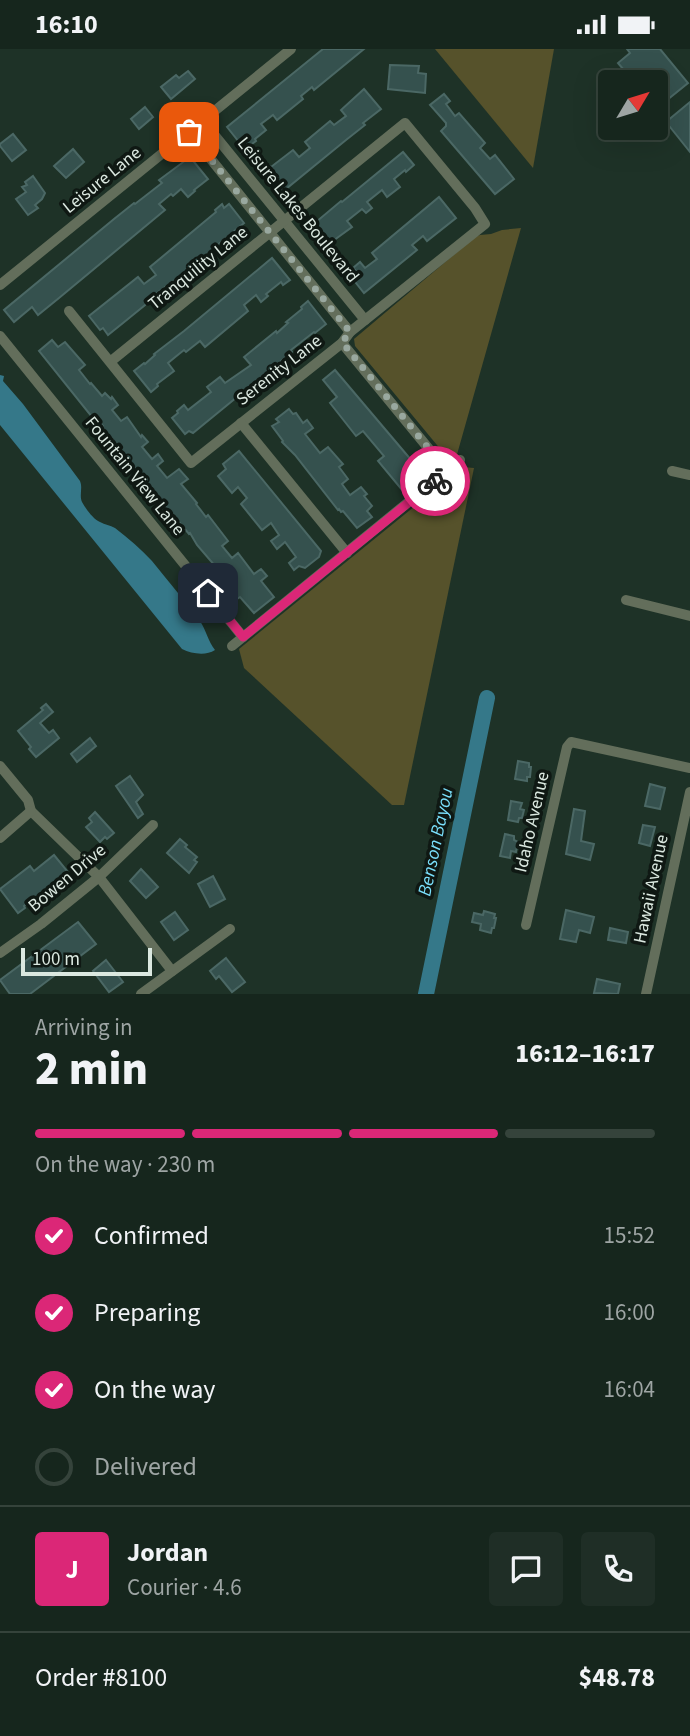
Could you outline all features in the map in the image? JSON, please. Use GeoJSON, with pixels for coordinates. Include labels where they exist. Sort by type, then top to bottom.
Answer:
{"type":"FeatureCollection","features":[{"type":"Feature","properties":{"kind":"street","name":"Leisure Lane"},"geometry":{"type":"LineString","coordinates":[[0,285],[291,49]]}},
{"type":"Feature","properties":{"kind":"street","name":"Leisure Lakes Boulevard"},"geometry":{"type":"LineString","coordinates":[[203,121],[365,320]]}},
{"type":"Feature","properties":{"kind":"street","name":"Tranquility Lane"},"geometry":{"type":"LineString","coordinates":[[110,362],[405,123],[485,224]]}},
{"type":"Feature","properties":{"kind":"street","name":"Leisure Lakes Boulevard"},"geometry":{"type":"LineString","coordinates":[[189,132],[350,332]]}},
{"type":"Feature","properties":{"kind":"street","name":"Serenity Lane"},"geometry":{"type":"LineString","coordinates":[[110,362],[191,463],[485,224]]}},
{"type":"Feature","properties":{"kind":"street"},"geometry":{"type":"LineString","coordinates":[[69,311],[110,362]]}},
{"type":"Feature","properties":{"kind":"street","name":"Fountain View Lane"},"geometry":{"type":"LineString","coordinates":[[0,336],[243,637]]}},
{"type":"Feature","properties":{"kind":"street"},"geometry":{"type":"LineString","coordinates":[[342,342],[447,471]]}},
{"type":"Feature","properties":{"kind":"street"},"geometry":{"type":"LineString","coordinates":[[241,423],[347,552]]}},
{"type":"Feature","properties":{"kind":"street"},"geometry":{"type":"LineString","coordinates":[[232,646],[460,460]]}},
{"type":"Feature","properties":{"kind":"street"},"geometry":{"type":"LineString","coordinates":[[672,471],[690,475]]}},
{"type":"Feature","properties":{"kind":"street"},"geometry":{"type":"LineString","coordinates":[[626,600],[690,617]]}},
{"type":"Feature","properties":{"kind":"street","name":"Idaho Avenue"},"geometry":{"type":"LineString","coordinates":[[526,925],[567,747],[571,742],[690,768]]}},
{"type":"Feature","properties":{"kind":"street"},"geometry":{"type":"LineString","coordinates":[[0,766],[28,800],[31,811],[99,877],[172,971]]}},
{"type":"Feature","properties":{"kind":"street","name":"Hawaii Avenue"},"geometry":{"type":"LineString","coordinates":[[646,994],[690,792]]}},
{"type":"Feature","properties":{"kind":"street"},"geometry":{"type":"LineString","coordinates":[[0,838],[31,811]]}},
{"type":"Feature","properties":{"kind":"street","name":"Bowen Drive"},"geometry":{"type":"LineString","coordinates":[[0,953],[99,877],[153,825]]}},
{"type":"Feature","properties":{"kind":"street"},"geometry":{"type":"LineString","coordinates":[[141,994],[230,929]]}},
{"type":"Feature","properties":{"kind":"shaded area"},"geometry":{"type":"Polygon","coordinates":[[[435,49],[554,49],[533,168],[435,49]]]}},
{"type":"Feature","properties":{"kind":"shaded area"},"geometry":{"type":"Polygon","coordinates":[[[521,228],[456,458],[451,462],[355,346],[354,339],[475,237],[521,228]]]}},
{"type":"Feature","properties":{"kind":"shaded area"},"geometry":{"type":"Polygon","coordinates":[[[463,467],[474,468],[404,805],[392,805],[244,668],[239,649],[463,467]]]}},
{"type":"Feature","properties":{"kind":"water"},"geometry":{"type":"Polygon","coordinates":[[[0,375],[4,376],[3,381],[80,481],[81,499],[88,511],[97,521],[120,532],[152,561],[200,621],[215,650],[199,654],[182,649],[0,425],[0,375]]]}},
{"type":"Feature","properties":{"kind":"building"},"geometry":{"type":"Polygon","coordinates":[[[323,49],[364,49],[314,90],[312,87],[301,96],[303,99],[277,120],[273,115],[261,124],[266,130],[256,141],[243,147],[227,127],[323,49]]]}},
{"type":"Feature","properties":{"kind":"building"},"geometry":{"type":"Polygon","coordinates":[[[627,49],[660,49],[688,83],[668,99],[668,70],[624,70],[618,63],[630,53],[627,49]]]}},
{"type":"Feature","properties":{"kind":"building"},"geometry":{"type":"Polygon","coordinates":[[[390,65],[419,66],[418,73],[426,74],[425,93],[388,89],[390,65]]]}},
{"type":"Feature","properties":{"kind":"building"},"geometry":{"type":"Polygon","coordinates":[[[188,71],[195,79],[171,99],[161,87],[176,75],[179,78],[188,71]]]}},
{"type":"Feature","properties":{"kind":"building"},"geometry":{"type":"Polygon","coordinates":[[[364,89],[381,109],[281,193],[262,171],[293,150],[299,157],[310,148],[305,142],[330,121],[334,125],[346,116],[341,110],[364,89]]]}},
{"type":"Feature","properties":{"kind":"building"},"geometry":{"type":"Polygon","coordinates":[[[444,94],[450,101],[446,104],[455,116],[459,113],[485,143],[480,148],[490,159],[495,155],[514,179],[495,194],[441,131],[446,123],[430,105],[444,94]]]}},
{"type":"Feature","properties":{"kind":"building"},"geometry":{"type":"Polygon","coordinates":[[[690,102],[690,152],[668,124],[668,120],[690,102]]]}},
{"type":"Feature","properties":{"kind":"building"},"geometry":{"type":"Polygon","coordinates":[[[145,107],[153,117],[139,129],[131,119],[145,107]]]}},
{"type":"Feature","properties":{"kind":"building"},"geometry":{"type":"Polygon","coordinates":[[[13,134],[26,150],[12,161],[0,144],[13,134]]]}},
{"type":"Feature","properties":{"kind":"building"},"geometry":{"type":"Polygon","coordinates":[[[73,149],[84,162],[66,178],[54,166],[73,149]]]}},
{"type":"Feature","properties":{"kind":"building"},"geometry":{"type":"Polygon","coordinates":[[[403,152],[414,165],[394,179],[400,187],[387,197],[382,190],[367,202],[372,208],[366,213],[362,209],[347,221],[352,227],[326,246],[310,227],[403,152]]]}},
{"type":"Feature","properties":{"kind":"building"},"geometry":{"type":"Polygon","coordinates":[[[190,157],[208,179],[188,197],[181,189],[173,196],[171,194],[159,204],[165,210],[59,298],[38,315],[32,307],[14,322],[4,310],[162,183],[159,180],[190,157]]]}},
{"type":"Feature","properties":{"kind":"building"},"geometry":{"type":"Polygon","coordinates":[[[33,176],[45,193],[35,205],[38,208],[28,215],[16,199],[26,192],[22,187],[27,185],[25,182],[33,176]]]}},
{"type":"Feature","properties":{"kind":"building"},"geometry":{"type":"Polygon","coordinates":[[[439,197],[456,218],[427,241],[423,236],[412,245],[417,250],[364,293],[352,278],[358,273],[353,268],[360,262],[365,268],[377,259],[372,253],[439,197]]]}},
{"type":"Feature","properties":{"kind":"building"},"geometry":{"type":"Polygon","coordinates":[[[222,204],[224,208],[229,204],[244,223],[108,335],[103,328],[100,330],[89,316],[138,277],[144,284],[156,275],[150,267],[222,204]]]}},
{"type":"Feature","properties":{"kind":"building"},"geometry":{"type":"Polygon","coordinates":[[[272,258],[290,280],[283,285],[281,282],[266,294],[268,296],[261,302],[256,295],[244,305],[248,311],[205,347],[200,341],[179,354],[168,363],[174,371],[151,392],[134,371],[272,258]]]}},
{"type":"Feature","properties":{"kind":"building"},"geometry":{"type":"Polygon","coordinates":[[[308,301],[326,324],[193,433],[189,431],[185,434],[172,418],[177,411],[184,405],[188,410],[211,392],[207,387],[220,377],[225,383],[251,365],[244,357],[276,331],[277,333],[308,301]]]}},
{"type":"Feature","properties":{"kind":"building"},"geometry":{"type":"Polygon","coordinates":[[[52,340],[58,347],[65,342],[85,365],[79,370],[90,384],[102,396],[105,393],[111,399],[112,397],[118,405],[112,410],[121,421],[127,417],[141,437],[142,435],[148,442],[142,447],[152,459],[158,454],[163,461],[157,466],[167,478],[179,469],[188,479],[181,484],[228,541],[222,546],[232,558],[238,553],[254,574],[261,569],[267,576],[261,581],[274,597],[254,613],[240,597],[237,599],[228,581],[190,533],[159,498],[157,500],[147,482],[103,426],[94,415],[92,417],[39,351],[52,340]]]}},
{"type":"Feature","properties":{"kind":"building"},"geometry":{"type":"Polygon","coordinates":[[[335,370],[423,474],[403,491],[378,461],[384,456],[363,431],[356,436],[330,403],[337,397],[323,380],[335,370]]]}},
{"type":"Feature","properties":{"kind":"building"},"geometry":{"type":"Polygon","coordinates":[[[289,409],[293,414],[296,413],[303,423],[307,420],[313,428],[305,434],[320,453],[328,447],[343,464],[339,467],[348,479],[342,484],[350,495],[361,487],[367,494],[364,496],[372,506],[367,511],[372,517],[357,528],[343,511],[338,510],[272,426],[279,422],[276,419],[289,409]]]}},
{"type":"Feature","properties":{"kind":"building"},"geometry":{"type":"Polygon","coordinates":[[[239,451],[321,551],[319,557],[305,568],[299,566],[294,570],[289,563],[296,557],[285,542],[277,549],[271,541],[279,535],[271,523],[262,530],[241,504],[247,498],[238,487],[232,493],[218,476],[226,469],[223,464],[239,451]]]}},
{"type":"Feature","properties":{"kind":"building"},"geometry":{"type":"Polygon","coordinates":[[[46,704],[53,712],[40,723],[49,733],[53,730],[59,738],[36,757],[18,731],[43,710],[41,708],[46,704]]]}},
{"type":"Feature","properties":{"kind":"building"},"geometry":{"type":"Polygon","coordinates":[[[90,738],[96,746],[77,762],[71,754],[90,738]]]}},
{"type":"Feature","properties":{"kind":"building"},"geometry":{"type":"Polygon","coordinates":[[[518,761],[529,763],[531,767],[527,781],[515,779],[518,761]]]}},
{"type":"Feature","properties":{"kind":"building"},"geometry":{"type":"Polygon","coordinates":[[[130,776],[143,795],[136,802],[143,814],[138,818],[116,786],[130,776]]]}},
{"type":"Feature","properties":{"kind":"building"},"geometry":{"type":"Polygon","coordinates":[[[650,784],[665,788],[660,809],[645,806],[650,784]]]}},
{"type":"Feature","properties":{"kind":"building"},"geometry":{"type":"Polygon","coordinates":[[[511,801],[522,803],[520,809],[524,810],[518,822],[508,820],[511,801]]]}},
{"type":"Feature","properties":{"kind":"building"},"geometry":{"type":"Polygon","coordinates":[[[574,809],[585,811],[581,841],[594,844],[590,860],[566,854],[574,809]]]}},
{"type":"Feature","properties":{"kind":"building"},"geometry":{"type":"Polygon","coordinates":[[[95,812],[114,833],[100,842],[86,827],[92,822],[89,818],[95,812]]]}},
{"type":"Feature","properties":{"kind":"building"},"geometry":{"type":"Polygon","coordinates":[[[643,825],[655,827],[650,846],[639,843],[643,825]]]}},
{"type":"Feature","properties":{"kind":"building"},"geometry":{"type":"Polygon","coordinates":[[[505,834],[514,836],[514,840],[518,842],[516,852],[511,851],[510,858],[500,856],[505,834]]]}},
{"type":"Feature","properties":{"kind":"building"},"geometry":{"type":"Polygon","coordinates":[[[180,839],[197,857],[194,860],[197,862],[189,873],[167,853],[180,839]]]}},
{"type":"Feature","properties":{"kind":"building"},"geometry":{"type":"Polygon","coordinates":[[[54,855],[68,872],[18,913],[0,889],[30,866],[34,871],[54,855]]]}},
{"type":"Feature","properties":{"kind":"building"},"geometry":{"type":"Polygon","coordinates":[[[141,869],[158,887],[146,898],[130,881],[141,869]]]}},
{"type":"Feature","properties":{"kind":"building"},"geometry":{"type":"Polygon","coordinates":[[[213,876],[225,899],[210,907],[198,884],[213,876]]]}},
{"type":"Feature","properties":{"kind":"building"},"geometry":{"type":"Polygon","coordinates":[[[566,910],[594,917],[590,933],[579,930],[576,942],[560,939],[566,910]]]}},
{"type":"Feature","properties":{"kind":"building"},"geometry":{"type":"Polygon","coordinates":[[[484,911],[495,914],[491,933],[480,930],[481,924],[472,922],[474,913],[483,915],[484,911]]]}},
{"type":"Feature","properties":{"kind":"building"},"geometry":{"type":"Polygon","coordinates":[[[175,912],[188,930],[174,940],[161,922],[175,912]]]}},
{"type":"Feature","properties":{"kind":"building"},"geometry":{"type":"Polygon","coordinates":[[[78,922],[96,944],[30,994],[10,994],[0,980],[78,922]]]}},
{"type":"Feature","properties":{"kind":"building"},"geometry":{"type":"Polygon","coordinates":[[[610,928],[628,932],[626,943],[608,940],[610,928]]]}},
{"type":"Feature","properties":{"kind":"building"},"geometry":{"type":"Polygon","coordinates":[[[226,958],[245,982],[232,992],[219,976],[216,979],[210,971],[226,958]]]}},
{"type":"Feature","properties":{"kind":"building"},"geometry":{"type":"Polygon","coordinates":[[[106,960],[123,982],[109,992],[93,971],[106,960]]]}},
{"type":"Feature","properties":{"kind":"building"},"geometry":{"type":"Polygon","coordinates":[[[597,979],[620,984],[618,994],[594,993],[597,979]]]}},
{"type":"Feature","properties":{"kind":"waterway","name":"Benson Bayou"},"geometry":{"type":"LineString","coordinates":[[426,994],[487,698]]}},
{"type":"Feature","properties":{"kind":"way so far"},"geometry":{"type":"LineString","coordinates":[[189,132],[350,332],[342,342],[447,471],[435,481]]}},
{"type":"Feature","properties":{"kind":"route"},"geometry":{"type":"LineString","coordinates":[[208,593],[243,637],[435,481]]}}]}
